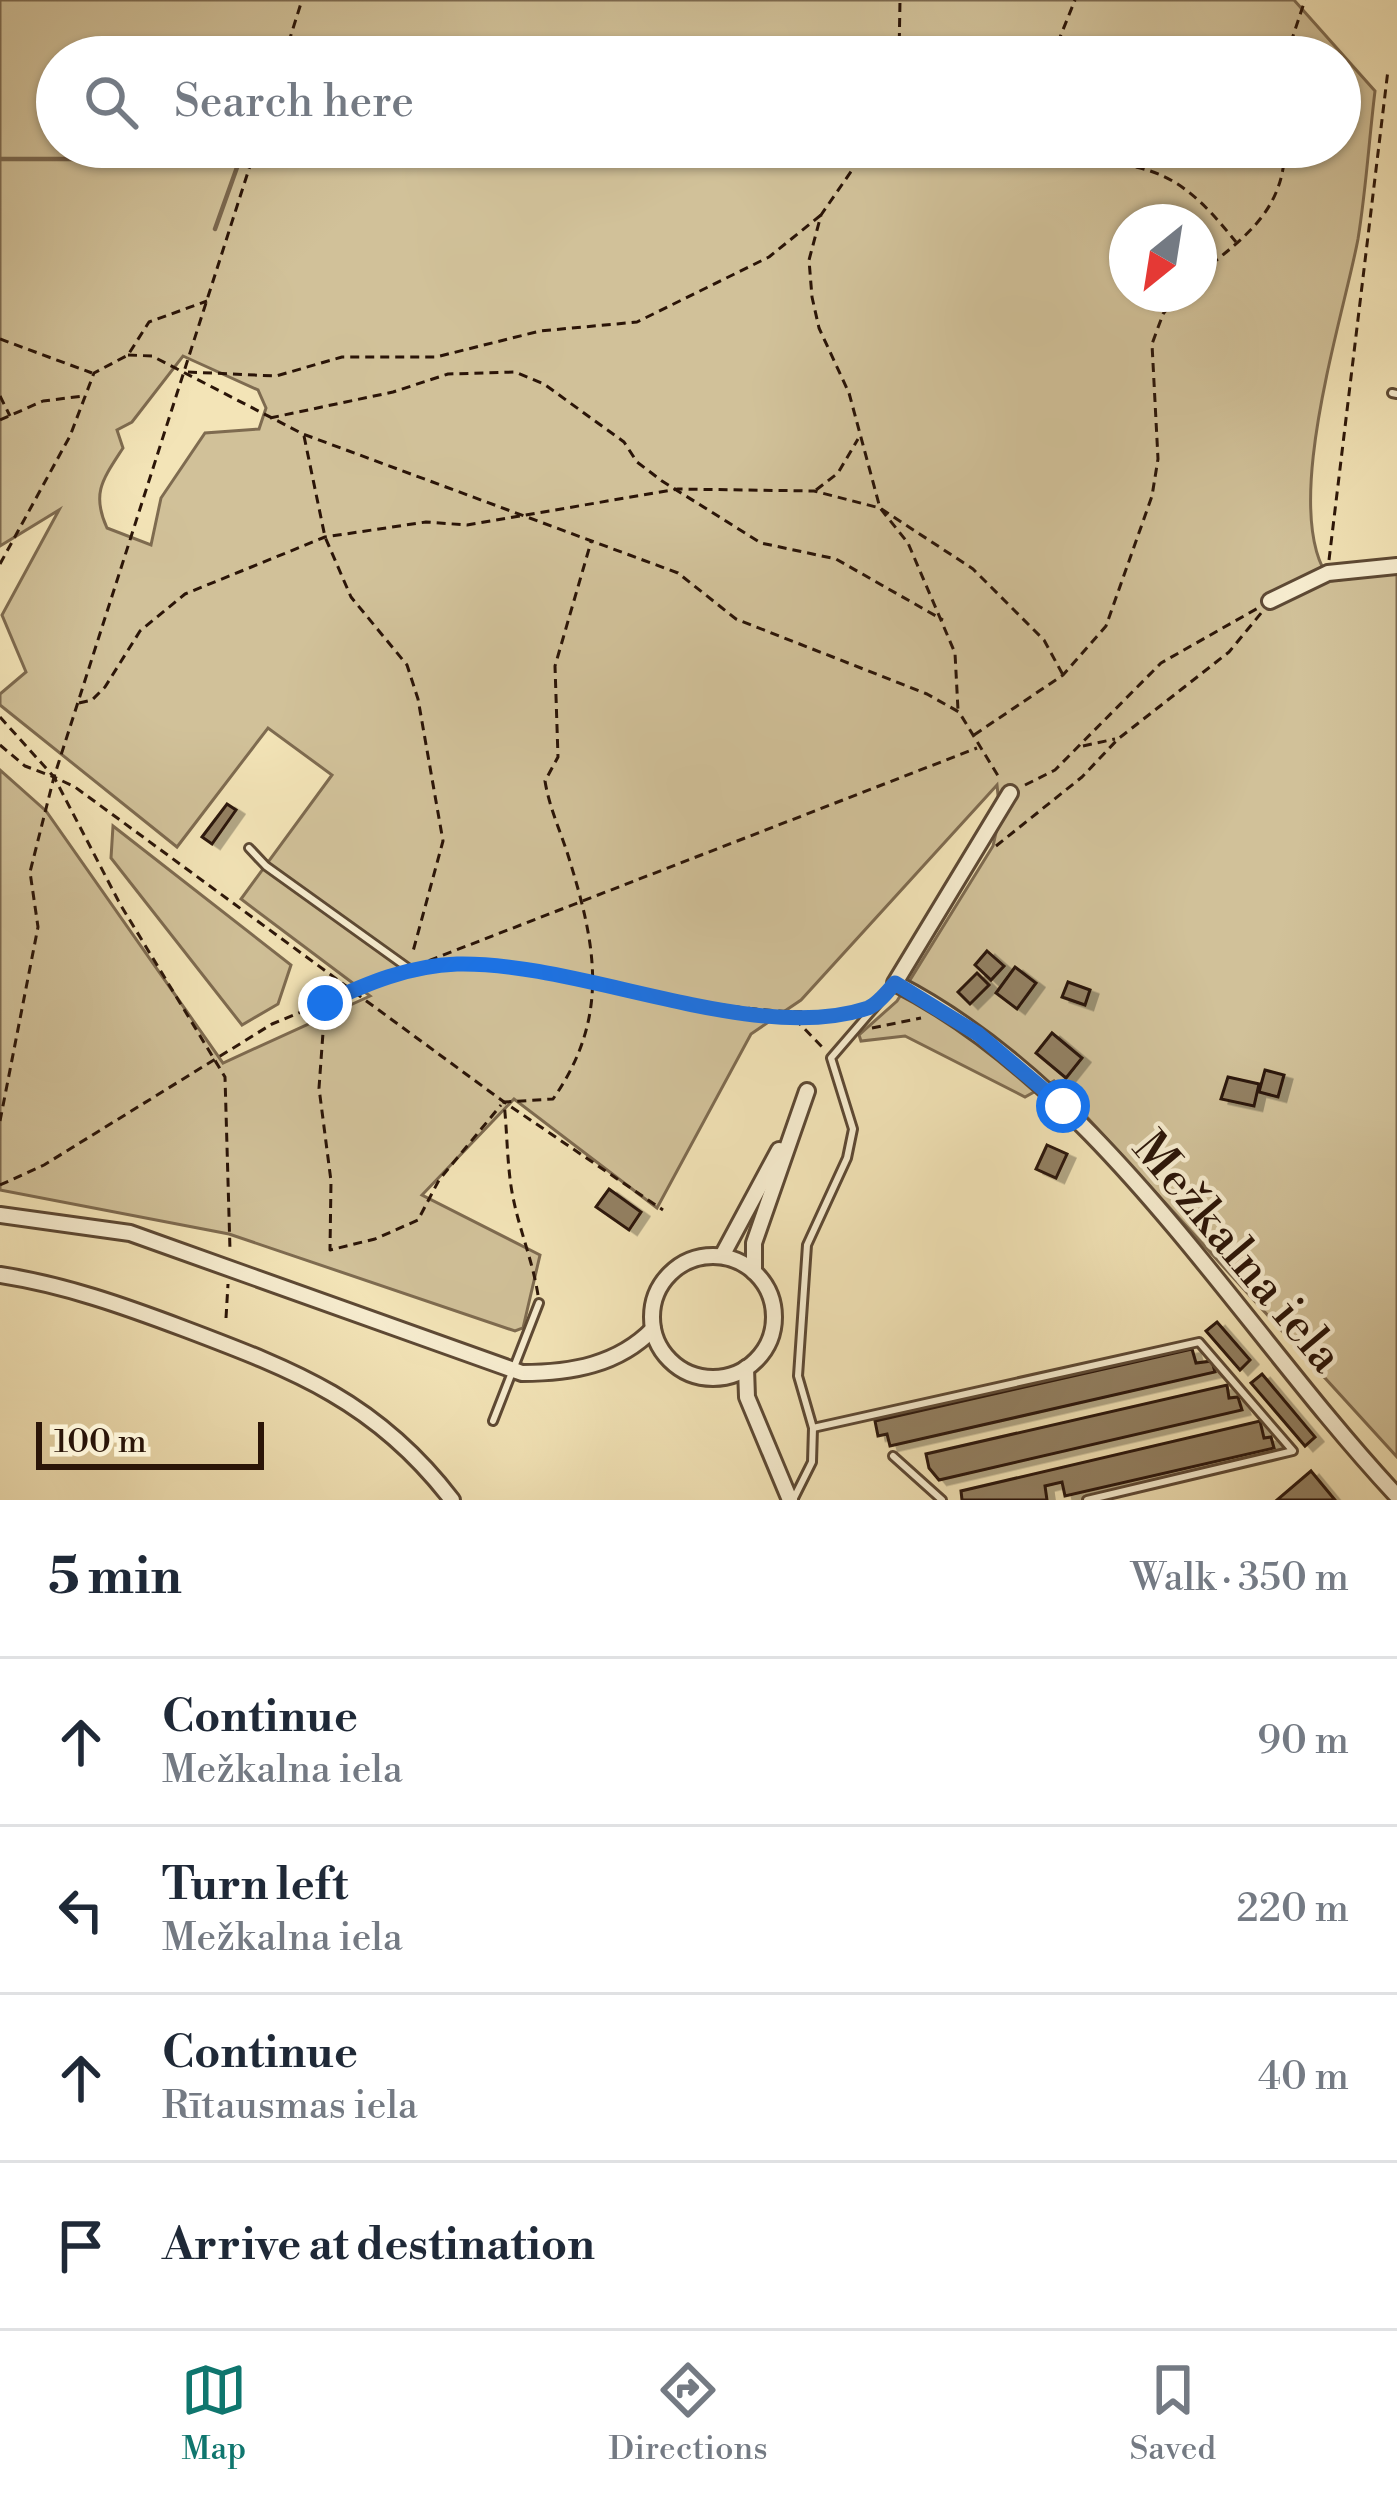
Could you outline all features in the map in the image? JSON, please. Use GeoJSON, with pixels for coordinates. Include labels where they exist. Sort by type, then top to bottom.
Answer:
{"type":"FeatureCollection","features":[{"type":"Feature","properties":{"kind":"street"},"geometry":{"type":"LineString","coordinates":[[1270,601],[1328,573],[1397,566]]}},
{"type":"Feature","properties":{"kind":"street"},"geometry":{"type":"LineString","coordinates":[[895,983],[1010,793]]}},
{"type":"Feature","properties":{"kind":"street","name":"Mežkalna iela"},"geometry":{"type":"LineString","coordinates":[[895,983],[947,1013],[1077,1120],[1397,1496]]}},
{"type":"Feature","properties":{"kind":"street"},"geometry":{"type":"LineString","coordinates":[[722,1256],[807,1091],[754,1243],[754,1272],[774,1314],[767,1345],[746,1368],[716,1378],[688,1372],[667,1356],[653,1329],[652,1312],[663,1281],[689,1261],[722,1256],[754,1272]]}},
{"type":"Feature","properties":{"kind":"street"},"geometry":{"type":"LineString","coordinates":[[0,1215],[130,1233],[522,1373],[567,1371],[616,1358],[653,1329]]}},
{"type":"Feature","properties":{"kind":"street"},"geometry":{"type":"LineString","coordinates":[[0,1275],[60,1284],[281,1364],[340,1394],[383,1426],[452,1500]]}},
{"type":"Feature","properties":{"kind":"street"},"geometry":{"type":"LineString","coordinates":[[746,1368],[747,1397],[792,1500]]}},
{"type":"Feature","properties":{"kind":"lane"},"geometry":{"type":"LineString","coordinates":[[249,848],[266,866],[408,968]]}},
{"type":"Feature","properties":{"kind":"lane"},"geometry":{"type":"LineString","coordinates":[[792,1500],[812,1462],[813,1428],[798,1376],[807,1245],[848,1159],[853,1129],[831,1058],[895,983]]}},
{"type":"Feature","properties":{"kind":"lane"},"geometry":{"type":"LineString","coordinates":[[493,1421],[538,1303]]}},
{"type":"Feature","properties":{"kind":"lane"},"geometry":{"type":"LineString","coordinates":[[813,1428],[1198,1342],[1293,1451],[1087,1500]]}},
{"type":"Feature","properties":{"kind":"lane"},"geometry":{"type":"LineString","coordinates":[[892,1456],[943,1500]]}},
{"type":"Feature","properties":{"kind":"path"},"geometry":{"type":"LineString","coordinates":[[291,36],[302,0]]}},
{"type":"Feature","properties":{"kind":"path"},"geometry":{"type":"LineString","coordinates":[[899,36],[900,0]]}},
{"type":"Feature","properties":{"kind":"path"},"geometry":{"type":"LineString","coordinates":[[1061,36],[1076,0]]}},
{"type":"Feature","properties":{"kind":"path"},"geometry":{"type":"LineString","coordinates":[[1293,36],[1305,0]]}},
{"type":"Feature","properties":{"kind":"path"},"geometry":{"type":"LineString","coordinates":[[1328,573],[1388,70]]}},
{"type":"Feature","properties":{"kind":"path"},"geometry":{"type":"LineString","coordinates":[[0,1120],[38,927],[30,872],[54,777],[249,168]]}},
{"type":"Feature","properties":{"kind":"path"},"geometry":{"type":"LineString","coordinates":[[186,372],[276,376],[342,357],[436,356],[541,332],[637,322],[769,257],[821,215],[853,168]]}},
{"type":"Feature","properties":{"kind":"path"},"geometry":{"type":"LineString","coordinates":[[1142,168],[1184,186],[1238,243]]}},
{"type":"Feature","properties":{"kind":"path"},"geometry":{"type":"LineString","coordinates":[[1217,260],[1259,226],[1282,188],[1283,168]]}},
{"type":"Feature","properties":{"kind":"path"},"geometry":{"type":"LineString","coordinates":[[821,215],[809,260],[812,297],[880,508],[908,544],[943,620],[955,653],[958,712],[1010,793],[1055,770],[1162,663],[1270,601]]}},
{"type":"Feature","properties":{"kind":"path"},"geometry":{"type":"LineString","coordinates":[[0,565],[70,436],[94,373],[128,355],[149,322],[207,301]]}},
{"type":"Feature","properties":{"kind":"path"},"geometry":{"type":"LineString","coordinates":[[973,736],[1063,675],[1106,626],[1134,533],[1152,496],[1158,459],[1152,344],[1165,312]]}},
{"type":"Feature","properties":{"kind":"path"},"geometry":{"type":"LineString","coordinates":[[0,339],[94,373]]}},
{"type":"Feature","properties":{"kind":"path"},"geometry":{"type":"LineString","coordinates":[[128,355],[152,356],[303,434],[678,573],[736,620],[958,712]]}},
{"type":"Feature","properties":{"kind":"path"},"geometry":{"type":"LineString","coordinates":[[268,418],[393,392],[448,374],[515,372],[544,384],[678,489],[761,543],[836,559],[943,620]]}},
{"type":"Feature","properties":{"kind":"path"},"geometry":{"type":"LineString","coordinates":[[0,396],[10,416]]}},
{"type":"Feature","properties":{"kind":"path"},"geometry":{"type":"LineString","coordinates":[[0,420],[43,401],[86,396]]}},
{"type":"Feature","properties":{"kind":"path"},"geometry":{"type":"LineString","coordinates":[[303,434],[326,537],[351,596],[407,665],[418,700],[442,842],[408,968]]}},
{"type":"Feature","properties":{"kind":"path"},"geometry":{"type":"LineString","coordinates":[[814,491],[838,473],[859,437]]}},
{"type":"Feature","properties":{"kind":"path"},"geometry":{"type":"LineString","coordinates":[[79,704],[105,687],[140,632],[184,594],[326,537],[678,489],[814,491],[880,508],[973,569],[1044,640],[1063,675]]}},
{"type":"Feature","properties":{"kind":"path"},"geometry":{"type":"LineString","coordinates":[[325,1003],[319,1088],[331,1181],[330,1250],[375,1239],[418,1220],[439,1180],[504,1102],[553,1099],[579,1062],[592,1022],[596,982],[580,902],[545,781],[557,757],[555,665],[591,541]]}},
{"type":"Feature","properties":{"kind":"path"},"geometry":{"type":"LineString","coordinates":[[995,847],[1082,777],[1118,739],[1229,652],[1270,601]]}},
{"type":"Feature","properties":{"kind":"path"},"geometry":{"type":"LineString","coordinates":[[0,716],[54,777],[120,904],[225,1077],[230,1248]]}},
{"type":"Feature","properties":{"kind":"path"},"geometry":{"type":"LineString","coordinates":[[1081,746],[1118,739]]}},
{"type":"Feature","properties":{"kind":"path"},"geometry":{"type":"LineString","coordinates":[[0,745],[25,766],[75,787],[504,1102],[663,1210]]}},
{"type":"Feature","properties":{"kind":"path"},"geometry":{"type":"LineString","coordinates":[[0,1185],[44,1165],[272,1024],[979,747]]}},
{"type":"Feature","properties":{"kind":"path"},"geometry":{"type":"LineString","coordinates":[[408,968],[500,965],[771,1013],[807,1015],[872,1007]]}},
{"type":"Feature","properties":{"kind":"path"},"geometry":{"type":"LineString","coordinates":[[771,1013],[798,1022],[831,1058]]}},
{"type":"Feature","properties":{"kind":"path"},"geometry":{"type":"LineString","coordinates":[[852,1031],[947,1013]]}},
{"type":"Feature","properties":{"kind":"path"},"geometry":{"type":"LineString","coordinates":[[504,1102],[510,1184],[521,1233],[531,1247],[538,1303]]}},
{"type":"Feature","properties":{"kind":"path"},"geometry":{"type":"LineString","coordinates":[[226,1318],[229,1271]]}},
{"type":"Feature","properties":{"kind":"shaded area"},"geometry":{"type":"Polygon","coordinates":[[[0,0],[1294,0],[1326,36],[36,36],[36,168],[1361,168],[1361,75],[1375,91],[1363,202],[1319,416],[1311,511],[1316,551],[1331,581],[1397,573],[1397,1457],[1054,1081],[1025,1097],[905,1036],[861,1041],[859,1035],[897,1001],[993,846],[1000,815],[997,785],[801,1000],[751,1034],[657,1208],[514,1099],[422,1195],[540,1255],[523,1328],[515,1331],[229,1234],[0,1190],[0,770],[46,811],[223,1063],[370,996],[241,899],[332,775],[268,728],[177,847],[0,705],[0,694],[26,672],[2,615],[59,510],[0,546],[0,0]],[[183,356],[132,422],[117,430],[123,448],[100,495],[107,528],[151,545],[161,498],[205,433],[259,429],[266,408],[258,390],[183,356]]]}},
{"type":"Feature","properties":{"kind":"shaded area"},"geometry":{"type":"Polygon","coordinates":[[[113,826],[291,965],[278,1004],[242,1025],[111,858],[113,826]]]}},
{"type":"Feature","properties":{"kind":"building"},"geometry":{"type":"Polygon","coordinates":[[[227,804],[236,810],[212,844],[202,837],[227,804]]]}},
{"type":"Feature","properties":{"kind":"building"},"geometry":{"type":"Polygon","coordinates":[[[987,951],[1004,966],[991,980],[975,965],[987,951]]]}},
{"type":"Feature","properties":{"kind":"building"},"geometry":{"type":"Polygon","coordinates":[[[1015,967],[1036,983],[1017,1009],[996,993],[1015,967]]]}},
{"type":"Feature","properties":{"kind":"building"},"geometry":{"type":"Polygon","coordinates":[[[977,973],[989,985],[970,1004],[958,992],[977,973]]]}},
{"type":"Feature","properties":{"kind":"building"},"geometry":{"type":"Polygon","coordinates":[[[1068,982],[1090,990],[1085,1005],[1062,997],[1068,982]]]}},
{"type":"Feature","properties":{"kind":"building"},"geometry":{"type":"Polygon","coordinates":[[[1052,1033],[1082,1058],[1066,1078],[1036,1053],[1052,1033]]]}},
{"type":"Feature","properties":{"kind":"building"},"geometry":{"type":"Polygon","coordinates":[[[1265,1070],[1284,1075],[1278,1097],[1259,1092],[1265,1070]]]}},
{"type":"Feature","properties":{"kind":"building"},"geometry":{"type":"Polygon","coordinates":[[[1228,1077],[1259,1084],[1254,1106],[1221,1099],[1228,1077]]]}},
{"type":"Feature","properties":{"kind":"building"},"geometry":{"type":"Polygon","coordinates":[[[1047,1145],[1067,1154],[1056,1178],[1036,1169],[1047,1145]]]}},
{"type":"Feature","properties":{"kind":"building"},"geometry":{"type":"Polygon","coordinates":[[[609,1189],[641,1212],[629,1230],[596,1207],[609,1189]]]}},
{"type":"Feature","properties":{"kind":"building"},"geometry":{"type":"Polygon","coordinates":[[[1217,1322],[1250,1360],[1240,1370],[1206,1331],[1217,1322]]]}},
{"type":"Feature","properties":{"kind":"building"},"geometry":{"type":"Polygon","coordinates":[[[1192,1349],[1196,1363],[1212,1361],[1215,1372],[890,1446],[887,1434],[878,1436],[875,1421],[1192,1349]]]}},
{"type":"Feature","properties":{"kind":"building"},"geometry":{"type":"Polygon","coordinates":[[[1262,1374],[1315,1437],[1305,1446],[1251,1383],[1262,1374]]]}},
{"type":"Feature","properties":{"kind":"building"},"geometry":{"type":"Polygon","coordinates":[[[1227,1385],[1229,1398],[1238,1397],[1242,1410],[939,1480],[929,1468],[926,1454],[1227,1385]]]}},
{"type":"Feature","properties":{"kind":"building"},"geometry":{"type":"Polygon","coordinates":[[[1260,1421],[1264,1438],[1271,1437],[1274,1448],[1065,1496],[1062,1482],[1045,1486],[1047,1500],[962,1500],[961,1491],[1260,1421]]]}},
{"type":"Feature","properties":{"kind":"building"},"geometry":{"type":"Polygon","coordinates":[[[1311,1471],[1335,1500],[1277,1500],[1311,1471]]]}},
{"type":"Feature","properties":{"kind":"waterway"},"geometry":{"type":"LineString","coordinates":[[0,159],[36,159]]}},
{"type":"Feature","properties":{"kind":"waterway"},"geometry":{"type":"LineString","coordinates":[[215,229],[237,168]]}},
{"type":"Feature","properties":{"kind":"route"},"geometry":{"type":"LineString","coordinates":[[325,1003],[408,968],[455,964],[500,965],[760,1013],[807,1015],[872,1007],[895,983],[978,1034],[1063,1106]]}}]}
